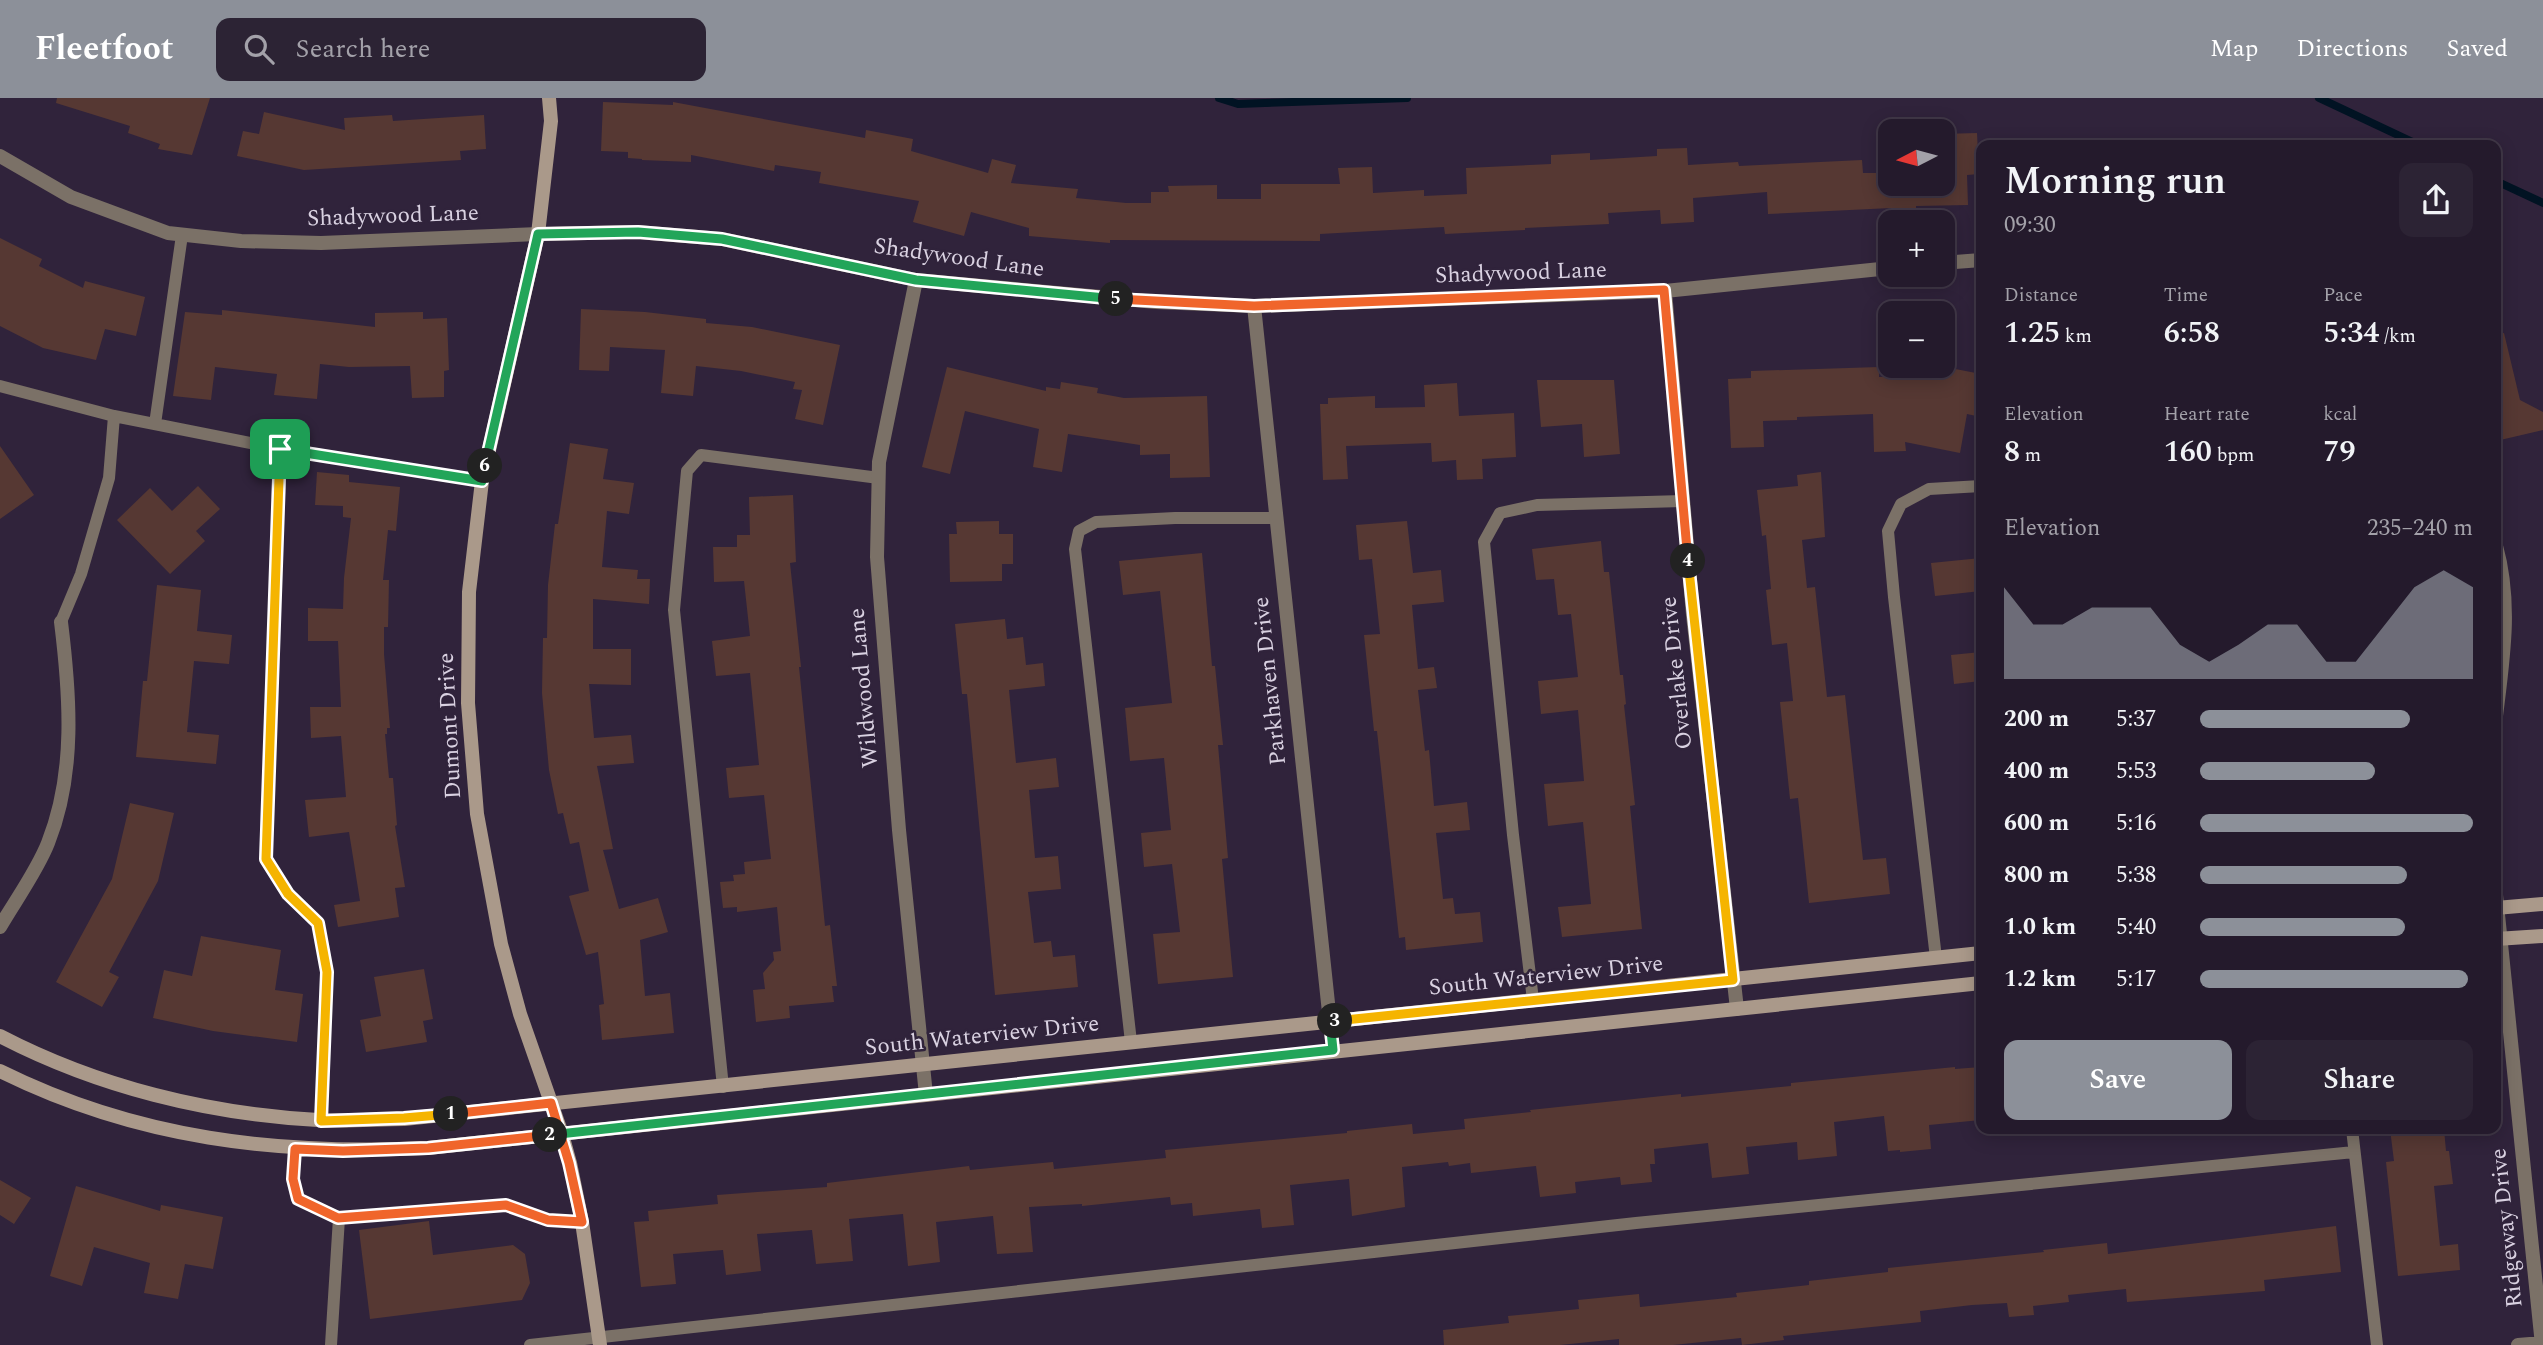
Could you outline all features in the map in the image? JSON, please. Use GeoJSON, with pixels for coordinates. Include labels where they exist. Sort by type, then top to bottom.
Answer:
{"type":"FeatureCollection","features":[{"type":"Feature","properties":{"kind":"street","name":"Dumont Drive"},"geometry":{"type":"LineString","coordinates":[[549,98],[551,121],[538,234],[482,481],[469,592],[468,703],[477,814],[501,944],[520,1014],[562,1134],[582,1222],[600,1341]]}},
{"type":"Feature","properties":{"kind":"street","name":"Shadywood Lane"},"geometry":{"type":"LineString","coordinates":[[0,156],[71,197],[168,233],[182,235],[241,241],[321,243],[638,232],[722,239],[916,280],[1085,297],[1254,306],[1664,290],[1878,269]]}},
{"type":"Feature","properties":{"kind":"street"},"geometry":{"type":"LineString","coordinates":[[1955,262],[1976,260]]}},
{"type":"Feature","properties":{"kind":"street","name":"Wildwood Lane"},"geometry":{"type":"LineString","coordinates":[[916,280],[879,462],[877,557],[899,830],[926,1095]]}},
{"type":"Feature","properties":{"kind":"street","name":"Overlake Drive"},"geometry":{"type":"LineString","coordinates":[[1664,290],[1695,628],[1737,1009]]}},
{"type":"Feature","properties":{"kind":"street","name":"Parkhaven Drive"},"geometry":{"type":"LineString","coordinates":[[1254,306],[1333,1050]]}},
{"type":"Feature","properties":{"kind":"street"},"geometry":{"type":"LineString","coordinates":[[2501,564],[2507,614],[2501,670]]}},
{"type":"Feature","properties":{"kind":"street"},"geometry":{"type":"LineString","coordinates":[[0,927],[47,845],[61,800],[68,743],[68,682],[61,622]]}},
{"type":"Feature","properties":{"kind":"street"},"geometry":{"type":"LineString","coordinates":[[2501,903],[2543,904]]}},
{"type":"Feature","properties":{"kind":"street"},"geometry":{"type":"LineString","coordinates":[[2501,939],[2543,936]]}},
{"type":"Feature","properties":{"kind":"street","name":"South Waterview Drive"},"geometry":{"type":"LineString","coordinates":[[0,1036],[68,1067],[194,1105],[321,1121],[404,1118],[723,1087],[1976,954]]}},
{"type":"Feature","properties":{"kind":"street","name":"Ridgeway Drive"},"geometry":{"type":"LineString","coordinates":[[2501,967],[2542,1344]]}},
{"type":"Feature","properties":{"kind":"street"},"geometry":{"type":"LineString","coordinates":[[0,1071],[64,1098],[147,1125],[188,1135],[295,1149],[343,1151],[428,1148],[1976,984]]}},
{"type":"Feature","properties":{"kind":"street"},"geometry":{"type":"LineString","coordinates":[[2518,1345],[2542,1344]]}},
{"type":"Feature","properties":{"kind":"lane"},"geometry":{"type":"LineString","coordinates":[[155,424],[182,235]]}},
{"type":"Feature","properties":{"kind":"lane"},"geometry":{"type":"LineString","coordinates":[[0,386],[114,416],[280,449],[482,481]]}},
{"type":"Feature","properties":{"kind":"lane"},"geometry":{"type":"LineString","coordinates":[[61,622],[81,574],[109,478],[114,416]]}},
{"type":"Feature","properties":{"kind":"lane"},"geometry":{"type":"LineString","coordinates":[[280,449],[266,859],[288,894],[318,923],[327,972],[321,1121]]}},
{"type":"Feature","properties":{"kind":"lane"},"geometry":{"type":"LineString","coordinates":[[723,1087],[674,610],[687,471],[701,455],[879,478]]}},
{"type":"Feature","properties":{"kind":"lane"},"geometry":{"type":"LineString","coordinates":[[1936,958],[1888,531],[1901,503],[1929,489],[1976,486]]}},
{"type":"Feature","properties":{"kind":"lane"},"geometry":{"type":"LineString","coordinates":[[1533,1000],[1483,542],[1500,513],[1537,505],[1683,501]]}},
{"type":"Feature","properties":{"kind":"lane"},"geometry":{"type":"LineString","coordinates":[[1131,1042],[1075,550],[1079,531],[1096,523],[1109,522],[1175,518],[1275,518]]}},
{"type":"Feature","properties":{"kind":"lane"},"geometry":{"type":"LineString","coordinates":[[2352,1134],[2377,1345]]}},
{"type":"Feature","properties":{"kind":"lane"},"geometry":{"type":"LineString","coordinates":[[295,1149],[293,1179],[298,1199],[338,1218],[506,1205],[548,1220],[582,1222]]}},
{"type":"Feature","properties":{"kind":"lane"},"geometry":{"type":"LineString","coordinates":[[530,1345],[600,1341],[1636,1223],[2354,1152]]}},
{"type":"Feature","properties":{"kind":"lane"},"geometry":{"type":"LineString","coordinates":[[331,1345],[338,1218]]}},
{"type":"Feature","properties":{"kind":"building"},"geometry":{"type":"Polygon","coordinates":[[[57,98],[210,98],[192,155],[158,149],[160,144],[128,133],[130,126],[56,103],[57,98]]]}},
{"type":"Feature","properties":{"kind":"building"},"geometry":{"type":"Polygon","coordinates":[[[603,102],[673,105],[673,102],[865,138],[866,130],[913,139],[911,151],[988,173],[992,159],[1016,165],[1011,183],[1078,189],[1076,198],[1126,203],[1151,203],[1151,192],[1169,192],[1168,186],[1217,185],[1217,199],[1261,199],[1261,184],[1340,184],[1338,168],[1372,167],[1373,193],[1424,190],[1424,196],[1467,194],[1466,168],[1551,164],[1551,155],[1590,153],[1590,160],[1657,156],[1657,149],[1687,148],[1688,165],[1738,162],[1739,166],[1862,160],[1863,173],[1878,173],[1878,196],[1955,196],[1955,134],[1977,133],[1977,140],[1976,174],[1967,175],[1968,205],[1768,214],[1767,192],[1693,198],[1694,222],[1661,224],[1660,210],[1608,213],[1609,224],[1525,230],[1445,234],[1444,227],[1320,234],[1320,241],[1110,240],[1110,243],[1029,236],[1029,228],[971,212],[964,236],[913,222],[919,201],[819,183],[821,172],[775,165],[774,171],[691,155],[691,162],[642,160],[628,158],[628,152],[601,151],[603,102]]]}},
{"type":"Feature","properties":{"kind":"building"},"geometry":{"type":"Polygon","coordinates":[[[264,112],[345,130],[344,118],[392,115],[393,121],[484,115],[486,149],[460,151],[461,160],[304,170],[237,156],[243,131],[259,134],[264,112]]]}},
{"type":"Feature","properties":{"kind":"building"},"geometry":{"type":"Polygon","coordinates":[[[0,238],[42,259],[39,266],[83,288],[85,281],[145,297],[136,336],[105,329],[96,360],[43,348],[0,326],[0,238]]]}},
{"type":"Feature","properties":{"kind":"building"},"geometry":{"type":"Polygon","coordinates":[[[581,309],[645,312],[706,319],[706,323],[752,327],[840,345],[823,425],[795,419],[802,390],[793,389],[795,382],[741,371],[696,366],[693,396],[661,393],[665,350],[610,347],[609,371],[579,370],[581,309]]]}},
{"type":"Feature","properties":{"kind":"building"},"geometry":{"type":"Polygon","coordinates":[[[222,310],[375,327],[375,313],[423,312],[423,319],[447,318],[449,370],[444,371],[444,397],[412,398],[410,366],[349,367],[320,364],[317,399],[274,395],[277,374],[215,367],[211,400],[173,396],[185,312],[222,315],[222,310]]]}},
{"type":"Feature","properties":{"kind":"building"},"geometry":{"type":"Polygon","coordinates":[[[2501,333],[2504,333],[2520,400],[2543,412],[2543,430],[2501,440],[2501,333]]]}},
{"type":"Feature","properties":{"kind":"building"},"geometry":{"type":"Polygon","coordinates":[[[947,367],[1046,391],[1046,387],[1060,389],[1061,382],[1098,388],[1097,393],[1124,398],[1207,396],[1210,477],[1170,478],[1170,454],[1140,455],[1140,445],[1068,434],[1062,472],[1033,467],[1039,429],[965,411],[950,474],[922,467],[947,367]]]}},
{"type":"Feature","properties":{"kind":"building"},"geometry":{"type":"Polygon","coordinates":[[[1878,367],[1878,378],[1955,378],[1955,369],[1976,373],[1976,416],[1967,414],[1960,453],[1905,442],[1906,451],[1874,452],[1873,414],[1763,421],[1764,447],[1731,448],[1728,379],[1751,378],[1751,371],[1878,367]]]}},
{"type":"Feature","properties":{"kind":"building"},"geometry":{"type":"Polygon","coordinates":[[[1537,380],[1614,380],[1620,454],[1584,457],[1582,424],[1541,427],[1537,380]]]}},
{"type":"Feature","properties":{"kind":"building"},"geometry":{"type":"Polygon","coordinates":[[[1457,383],[1459,416],[1514,413],[1516,457],[1482,459],[1483,479],[1457,480],[1456,460],[1432,462],[1431,443],[1346,446],[1348,479],[1323,480],[1320,404],[1328,404],[1328,398],[1375,396],[1375,408],[1425,407],[1424,385],[1457,383]]]}},
{"type":"Feature","properties":{"kind":"building"},"geometry":{"type":"Polygon","coordinates":[[[570,443],[608,449],[603,479],[634,483],[629,514],[607,511],[602,567],[638,570],[637,579],[650,579],[649,604],[593,599],[593,649],[631,649],[631,685],[589,684],[594,738],[631,735],[634,763],[597,766],[613,849],[603,850],[619,909],[658,898],[668,932],[640,940],[645,996],[670,993],[674,1033],[602,1040],[599,1005],[604,1004],[598,952],[586,955],[569,896],[589,891],[579,842],[570,844],[563,813],[558,814],[549,770],[542,693],[548,585],[555,524],[558,524],[570,443]]]}},
{"type":"Feature","properties":{"kind":"building"},"geometry":{"type":"Polygon","coordinates":[[[0,446],[34,495],[0,519],[0,446]]]}},
{"type":"Feature","properties":{"kind":"building"},"geometry":{"type":"Polygon","coordinates":[[[317,472],[349,475],[349,482],[400,487],[396,531],[388,530],[383,580],[389,580],[388,627],[384,627],[384,654],[390,728],[387,728],[385,734],[389,778],[393,778],[395,826],[405,887],[395,888],[399,917],[338,927],[334,905],[360,901],[349,832],[309,837],[305,800],[346,797],[341,736],[311,738],[310,707],[341,707],[338,641],[308,641],[308,608],[343,609],[351,518],[343,517],[343,506],[315,505],[317,472]]]}},
{"type":"Feature","properties":{"kind":"building"},"geometry":{"type":"Polygon","coordinates":[[[1821,472],[1825,537],[1802,540],[1807,588],[1815,587],[1827,697],[1845,695],[1863,860],[1886,858],[1890,894],[1809,903],[1798,798],[1790,799],[1780,702],[1793,701],[1787,643],[1772,645],[1766,590],[1771,589],[1766,535],[1762,536],[1757,490],[1798,486],[1797,475],[1821,472]]]}},
{"type":"Feature","properties":{"kind":"building"},"geometry":{"type":"Polygon","coordinates":[[[198,486],[220,509],[196,531],[205,541],[170,574],[117,520],[150,488],[172,511],[198,486]]]}},
{"type":"Feature","properties":{"kind":"building"},"geometry":{"type":"Polygon","coordinates":[[[793,495],[796,562],[790,563],[799,667],[825,926],[830,925],[837,986],[832,986],[834,1002],[789,1006],[790,1018],[756,1022],[753,990],[765,989],[763,973],[774,960],[773,952],[781,951],[777,907],[737,912],[737,907],[723,908],[720,882],[734,881],[733,875],[745,874],[744,862],[771,859],[764,795],[729,798],[726,768],[759,765],[750,673],[716,676],[712,641],[750,636],[744,581],[714,582],[713,547],[737,547],[737,535],[750,535],[749,497],[793,495]]]}},
{"type":"Feature","properties":{"kind":"building"},"geometry":{"type":"Polygon","coordinates":[[[999,521],[999,534],[1013,534],[1013,564],[1002,564],[1002,581],[950,582],[949,534],[957,534],[956,522],[999,521]]]}},
{"type":"Feature","properties":{"kind":"building"},"geometry":{"type":"Polygon","coordinates":[[[1407,521],[1413,573],[1441,570],[1444,602],[1412,605],[1418,669],[1434,667],[1437,688],[1418,690],[1425,751],[1429,750],[1434,806],[1467,802],[1470,830],[1436,833],[1443,899],[1453,898],[1455,914],[1480,912],[1483,942],[1406,950],[1405,937],[1399,938],[1364,635],[1380,634],[1372,559],[1359,560],[1356,525],[1407,521]]]}},
{"type":"Feature","properties":{"kind":"building"},"geometry":{"type":"Polygon","coordinates":[[[1601,541],[1604,572],[1609,572],[1620,675],[1623,675],[1635,805],[1630,806],[1642,929],[1562,937],[1558,907],[1591,904],[1583,822],[1548,826],[1544,784],[1584,781],[1578,710],[1541,714],[1538,681],[1578,677],[1571,614],[1558,615],[1554,579],[1536,580],[1532,549],[1601,541]]]}},
{"type":"Feature","properties":{"kind":"building"},"geometry":{"type":"Polygon","coordinates":[[[1202,553],[1212,666],[1215,666],[1223,745],[1218,745],[1228,858],[1222,859],[1233,977],[1158,984],[1153,934],[1180,932],[1172,864],[1144,867],[1141,833],[1171,830],[1164,758],[1130,761],[1125,708],[1172,703],[1160,591],[1123,595],[1119,561],[1202,553]]]}},
{"type":"Feature","properties":{"kind":"building"},"geometry":{"type":"Polygon","coordinates":[[[1976,558],[1976,592],[1935,596],[1931,563],[1976,558]]]}},
{"type":"Feature","properties":{"kind":"building"},"geometry":{"type":"Polygon","coordinates":[[[157,585],[201,590],[197,631],[232,635],[229,664],[194,661],[187,732],[219,735],[216,764],[136,757],[143,681],[147,681],[157,585]]]}},
{"type":"Feature","properties":{"kind":"building"},"geometry":{"type":"Polygon","coordinates":[[[1005,619],[1007,639],[1023,637],[1026,665],[1043,663],[1045,686],[1009,690],[1016,763],[1056,758],[1059,787],[1029,790],[1035,858],[1058,856],[1061,889],[1028,892],[1034,943],[1051,941],[1053,957],[1075,955],[1078,987],[995,995],[967,694],[962,694],[955,624],[1005,619]]]}},
{"type":"Feature","properties":{"kind":"building"},"geometry":{"type":"Polygon","coordinates":[[[1976,652],[1976,682],[1954,684],[1951,655],[1976,652]]]}},
{"type":"Feature","properties":{"kind":"building"},"geometry":{"type":"Polygon","coordinates":[[[130,803],[174,813],[158,881],[109,972],[119,977],[102,1007],[56,982],[112,879],[130,803]]]}},
{"type":"Feature","properties":{"kind":"building"},"geometry":{"type":"Polygon","coordinates":[[[201,936],[281,950],[275,990],[303,994],[297,1042],[213,1031],[153,1018],[164,970],[192,976],[201,936]]]}},
{"type":"Feature","properties":{"kind":"building"},"geometry":{"type":"Polygon","coordinates":[[[424,969],[433,1019],[423,1021],[427,1042],[366,1052],[360,1020],[381,1016],[374,977],[424,969]]]}},
{"type":"Feature","properties":{"kind":"building"},"geometry":{"type":"Polygon","coordinates":[[[1955,1067],[1976,1067],[1976,1120],[1929,1125],[1931,1149],[1900,1152],[1888,1151],[1884,1116],[1834,1122],[1837,1156],[1798,1160],[1797,1142],[1746,1147],[1749,1174],[1712,1178],[1708,1143],[1654,1149],[1655,1164],[1650,1164],[1652,1182],[1621,1185],[1620,1177],[1575,1182],[1576,1193],[1540,1197],[1536,1166],[1471,1173],[1470,1163],[1449,1166],[1448,1162],[1402,1167],[1405,1207],[1352,1216],[1349,1179],[1290,1185],[1294,1225],[1262,1228],[1260,1209],[1193,1216],[1192,1203],[1171,1205],[1170,1197],[1082,1206],[1029,1207],[1033,1252],[997,1254],[993,1216],[936,1222],[940,1262],[908,1266],[903,1214],[849,1219],[853,1261],[816,1264],[812,1230],[757,1234],[761,1271],[726,1275],[723,1250],[673,1254],[676,1284],[641,1287],[634,1222],[649,1221],[648,1211],[718,1204],[717,1195],[827,1187],[827,1183],[969,1166],[970,1170],[1053,1162],[1054,1169],[1166,1158],[1165,1150],[1347,1133],[1412,1124],[1413,1134],[1465,1129],[1464,1119],[1681,1094],[1681,1097],[1791,1086],[1791,1083],[1955,1067]]]}},
{"type":"Feature","properties":{"kind":"building"},"geometry":{"type":"Polygon","coordinates":[[[2391,1134],[2444,1134],[2453,1184],[2434,1186],[2440,1246],[2458,1244],[2460,1270],[2398,1276],[2386,1162],[2394,1161],[2391,1134]]]}},
{"type":"Feature","properties":{"kind":"building"},"geometry":{"type":"Polygon","coordinates":[[[0,1180],[31,1198],[14,1224],[0,1215],[0,1180]]]}},
{"type":"Feature","properties":{"kind":"building"},"geometry":{"type":"Polygon","coordinates":[[[76,1186],[160,1211],[161,1205],[223,1217],[213,1269],[185,1264],[178,1299],[144,1293],[150,1263],[94,1247],[82,1286],[50,1276],[76,1186]]]}},
{"type":"Feature","properties":{"kind":"building"},"geometry":{"type":"Polygon","coordinates":[[[429,1221],[433,1255],[513,1245],[525,1254],[530,1283],[522,1300],[370,1319],[359,1230],[429,1221]]]}},
{"type":"Feature","properties":{"kind":"building"},"geometry":{"type":"Polygon","coordinates":[[[2336,1226],[2341,1272],[2264,1280],[2265,1291],[2127,1302],[2126,1289],[2068,1295],[2069,1302],[2033,1306],[2034,1315],[2009,1317],[2007,1303],[1972,1305],[1920,1311],[1921,1322],[1783,1336],[1784,1340],[1742,1345],[1741,1338],[1673,1345],[1619,1345],[1619,1339],[1560,1345],[1444,1345],[1443,1330],[1509,1323],[1508,1316],[1579,1309],[1578,1300],[1639,1294],[1640,1307],[1737,1297],[1736,1293],[1809,1285],[1809,1281],[1888,1272],[1888,1268],[2107,1243],[2108,1254],[2336,1226]]]}},
{"type":"Feature","properties":{"kind":"waterway"},"geometry":{"type":"LineString","coordinates":[[1219,98],[1238,104],[1407,98]]}},
{"type":"Feature","properties":{"kind":"waterway"},"geometry":{"type":"LineString","coordinates":[[2319,98],[2408,140]]}},
{"type":"Feature","properties":{"kind":"waterway"},"geometry":{"type":"LineString","coordinates":[[2501,183],[2543,203]]}},
{"type":"Feature","properties":{"kind":"route"},"geometry":{"type":"LineString","coordinates":[[280,449],[266,859],[288,894],[318,923],[327,972],[321,1121],[404,1118],[551,1103],[562,1134],[582,1222],[548,1220],[506,1205],[338,1218],[298,1199],[293,1179],[295,1149],[343,1151],[428,1148],[562,1134],[926,1095],[1333,1050],[1330,1021],[1733,980],[1693,615],[1664,290],[1254,306],[1156,302],[916,280],[722,239],[638,232],[538,234],[482,481],[280,449]]}}]}
